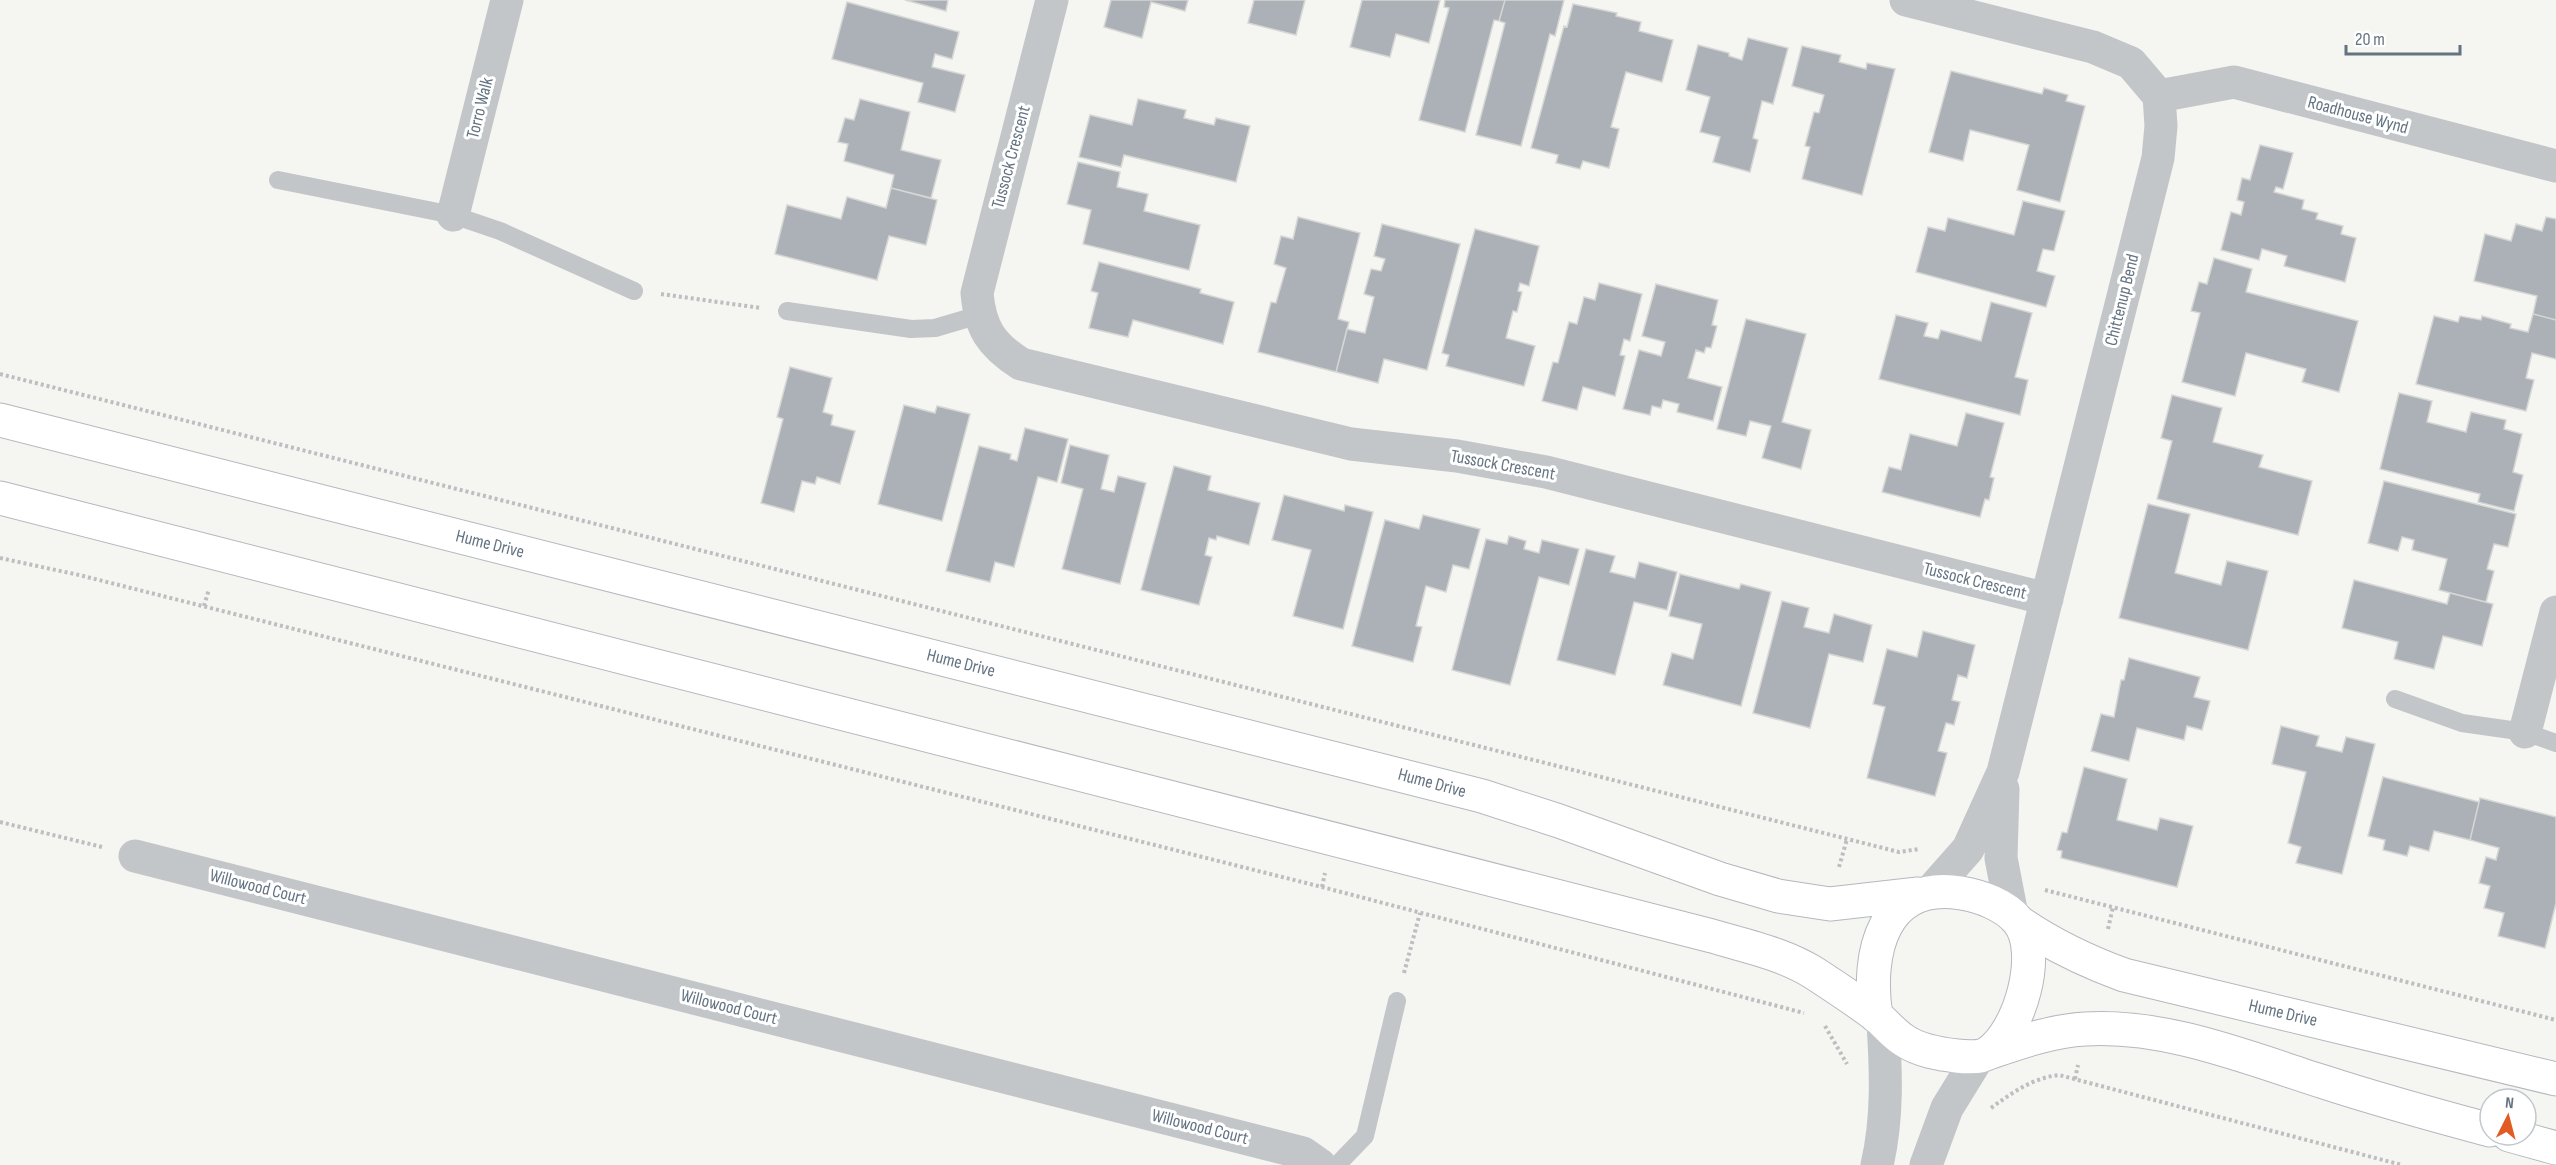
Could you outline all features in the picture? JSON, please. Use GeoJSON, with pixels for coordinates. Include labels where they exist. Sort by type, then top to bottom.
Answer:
{"type":"FeatureCollection","features":[{"type":"Feature","properties":{"kind":"street","name":"Torro Walk"},"geometry":{"type":"LineString","coordinates":[[453,215],[507,0]]}},
{"type":"Feature","properties":{"kind":"street","name":"Tussock Crescent"},"geometry":{"type":"LineString","coordinates":[[1052,0],[977,293],[979,315],[988,335],[1003,352],[1021,364],[1351,444],[1457,456],[1546,472],[2047,599]]}},
{"type":"Feature","properties":{"kind":"street"},"geometry":{"type":"LineString","coordinates":[[1906,0],[2092,47],[2132,63],[2159,96]]}},
{"type":"Feature","properties":{"kind":"street","name":"Roadhouse Wynd"},"geometry":{"type":"LineString","coordinates":[[2159,96],[2234,82],[2556,166]]}},
{"type":"Feature","properties":{"kind":"street","name":"Chittenup Bend"},"geometry":{"type":"LineString","coordinates":[[1924,893],[1968,849],[2003,772],[2157,158],[2161,126],[2159,96]]}},
{"type":"Feature","properties":{"kind":"street","name":"Hume Drive"},"geometry":{"type":"LineString","coordinates":[[0,420],[1450,788],[1559,821],[1680,865],[1778,896],[1830,904],[1924,893]]}},
{"type":"Feature","properties":{"kind":"street"},"geometry":{"type":"LineString","coordinates":[[0,498],[1712,936],[1763,951],[1812,972],[1880,1019],[1905,1042],[1930,1052],[1958,1056],[1984,1054],[2047,1033],[2086,1029],[2124,1029],[2162,1035],[2246,1057],[2343,1088],[2478,1127]]}},
{"type":"Feature","properties":{"kind":"street"},"geometry":{"type":"LineString","coordinates":[[2525,732],[2556,612]]}},
{"type":"Feature","properties":{"kind":"street","name":"Chittenup Bend"},"geometry":{"type":"LineString","coordinates":[[2003,772],[2001,858],[2016,919]]}},
{"type":"Feature","properties":{"kind":"street","name":"Willowood Court"},"geometry":{"type":"LineString","coordinates":[[135,856],[1303,1153],[1320,1165]]}},
{"type":"Feature","properties":{"kind":"street"},"geometry":{"type":"LineString","coordinates":[[1878,1165],[1886,1093],[1880,1019],[1873,974],[1877,949],[1885,925],[1896,911],[1924,893],[1954,892],[1974,895],[2016,919],[2026,940],[2029,963],[2019,1009],[2010,1026],[1984,1054],[1947,1108],[1926,1165]]}},
{"type":"Feature","properties":{"kind":"street","name":"Hume Drive"},"geometry":{"type":"LineString","coordinates":[[2016,919],[2072,954],[2124,975],[2556,1079]]}},
{"type":"Feature","properties":{"kind":"street"},"geometry":{"type":"LineString","coordinates":[[2538,1143],[2556,1148]]}},
{"type":"Feature","properties":{"kind":"lane"},"geometry":{"type":"LineString","coordinates":[[278,180],[453,215],[500,231],[634,291]]}},
{"type":"Feature","properties":{"kind":"lane"},"geometry":{"type":"LineString","coordinates":[[787,311],[911,329],[935,328],[979,315]]}},
{"type":"Feature","properties":{"kind":"lane"},"geometry":{"type":"LineString","coordinates":[[2395,699],[2462,723],[2525,732],[2556,743]]}},
{"type":"Feature","properties":{"kind":"lane"},"geometry":{"type":"LineString","coordinates":[[1337,1165],[1365,1136],[1397,1001]]}},
{"type":"Feature","properties":{"kind":"path"},"geometry":{"type":"LineString","coordinates":[[634,291],[787,311]]}},
{"type":"Feature","properties":{"kind":"path"},"geometry":{"type":"LineString","coordinates":[[0,374],[1899,852],[1949,845],[1968,849]]}},
{"type":"Feature","properties":{"kind":"path"},"geometry":{"type":"LineString","coordinates":[[0,558],[216,609],[1420,913],[1808,1014]]}},
{"type":"Feature","properties":{"kind":"path"},"geometry":{"type":"LineString","coordinates":[[0,822],[135,856]]}},
{"type":"Feature","properties":{"kind":"path"},"geometry":{"type":"LineString","coordinates":[[2001,858],[2022,868],[2040,889],[2556,1020]]}},
{"type":"Feature","properties":{"kind":"path"},"geometry":{"type":"LineString","coordinates":[[1397,1001],[1420,913]]}},
{"type":"Feature","properties":{"kind":"path"},"geometry":{"type":"LineString","coordinates":[[1817,1020],[1825,1026],[1856,1077],[1863,1084],[1886,1093]]}},
{"type":"Feature","properties":{"kind":"path"},"geometry":{"type":"LineString","coordinates":[[1947,1108],[1974,1116],[1986,1112],[2025,1085],[2046,1076],[2059,1075],[2402,1165]]}},
{"type":"Feature","properties":{"kind":"building"},"geometry":{"type":"Polygon","coordinates":[[[905,0],[948,0],[946,11],[905,0]]]}},
{"type":"Feature","properties":{"kind":"building"},"geometry":{"type":"Polygon","coordinates":[[[1111,0],[1188,0],[1185,11],[1151,2],[1142,38],[1104,27],[1111,0]]]}},
{"type":"Feature","properties":{"kind":"building"},"geometry":{"type":"Polygon","coordinates":[[[1254,0],[1305,0],[1296,35],[1248,23],[1254,0]]]}},
{"type":"Feature","properties":{"kind":"building"},"geometry":{"type":"Polygon","coordinates":[[[1362,0],[1440,0],[1429,43],[1396,34],[1390,57],[1350,47],[1362,0]]]}},
{"type":"Feature","properties":{"kind":"building"},"geometry":{"type":"Polygon","coordinates":[[[1445,0],[1505,0],[1499,21],[1494,20],[1465,132],[1419,120],[1449,8],[1444,7],[1445,0]]]}},
{"type":"Feature","properties":{"kind":"building"},"geometry":{"type":"Polygon","coordinates":[[[1505,0],[1564,0],[1555,36],[1550,34],[1521,146],[1476,135],[1505,23],[1499,21],[1505,0]]]}},
{"type":"Feature","properties":{"kind":"building"},"geometry":{"type":"Polygon","coordinates":[[[847,2],[959,32],[952,59],[935,54],[932,67],[965,75],[955,112],[918,102],[923,83],[832,59],[847,2]]]}},
{"type":"Feature","properties":{"kind":"building"},"geometry":{"type":"Polygon","coordinates":[[[1573,4],[1617,13],[1616,16],[1641,22],[1639,31],[1673,40],[1662,82],[1626,72],[1611,127],[1619,129],[1609,168],[1583,161],[1580,169],[1556,163],[1558,155],[1531,148],[1564,26],[1567,27],[1573,4]]]}},
{"type":"Feature","properties":{"kind":"building"},"geometry":{"type":"Polygon","coordinates":[[[1748,38],[1788,48],[1773,104],[1762,101],[1753,138],[1758,140],[1750,172],[1713,162],[1720,137],[1700,132],[1710,97],[1686,90],[1698,45],[1729,53],[1729,56],[1742,60],[1748,38]]]}},
{"type":"Feature","properties":{"kind":"building"},"geometry":{"type":"Polygon","coordinates":[[[1802,46],[1841,55],[1839,62],[1866,69],[1867,63],[1895,69],[1862,195],[1802,179],[1810,147],[1805,146],[1814,112],[1819,113],[1824,95],[1792,86],[1802,46]]]}},
{"type":"Feature","properties":{"kind":"building"},"geometry":{"type":"Polygon","coordinates":[[[1951,71],[2042,94],[2044,88],[2068,95],[2066,101],[2085,106],[2060,202],[2017,190],[2029,145],[1970,130],[1963,161],[1929,152],[1951,71]]]}},
{"type":"Feature","properties":{"kind":"building"},"geometry":{"type":"Polygon","coordinates":[[[860,99],[910,112],[901,150],[941,160],[931,198],[891,188],[894,175],[844,161],[848,144],[838,142],[845,118],[854,120],[860,99]]]}},
{"type":"Feature","properties":{"kind":"building"},"geometry":{"type":"Polygon","coordinates":[[[1138,99],[1186,110],[1184,118],[1214,125],[1216,118],[1250,126],[1236,182],[1124,155],[1121,167],[1079,157],[1090,115],[1132,125],[1138,99]]]}},
{"type":"Feature","properties":{"kind":"building"},"geometry":{"type":"Polygon","coordinates":[[[2260,145],[2293,153],[2283,189],[2276,187],[2274,192],[2304,200],[2302,209],[2318,213],[2316,219],[2343,226],[2341,234],[2356,238],[2345,282],[2284,266],[2287,256],[2262,249],[2259,260],[2221,250],[2231,212],[2241,215],[2244,202],[2237,200],[2242,178],[2250,180],[2260,145]]]}},
{"type":"Feature","properties":{"kind":"building"},"geometry":{"type":"Polygon","coordinates":[[[1078,162],[1120,172],[1117,187],[1148,194],[1144,211],[1200,225],[1189,270],[1083,244],[1091,210],[1067,204],[1078,162]]]}},
{"type":"Feature","properties":{"kind":"building"},"geometry":{"type":"Polygon","coordinates":[[[891,188],[937,200],[926,245],[889,236],[877,280],[775,254],[787,205],[841,219],[847,197],[886,208],[891,188]]]}},
{"type":"Feature","properties":{"kind":"building"},"geometry":{"type":"Polygon","coordinates":[[[2023,201],[2065,211],[2054,251],[2043,249],[2037,271],[2055,276],[2046,307],[1916,272],[1928,227],[1945,231],[1948,218],[2014,235],[2023,201]]]}},
{"type":"Feature","properties":{"kind":"building"},"geometry":{"type":"Polygon","coordinates":[[[1298,217],[1360,233],[1338,319],[1349,322],[1336,372],[1258,352],[1271,302],[1276,303],[1286,268],[1274,264],[1281,236],[1293,239],[1298,217]]]}},
{"type":"Feature","properties":{"kind":"building"},"geometry":{"type":"Polygon","coordinates":[[[2546,217],[2556,219],[2556,320],[2533,314],[2537,296],[2474,281],[2485,234],[2511,241],[2516,224],[2542,231],[2546,217]]]}},
{"type":"Feature","properties":{"kind":"building"},"geometry":{"type":"Polygon","coordinates":[[[1382,224],[1460,244],[1427,370],[1384,359],[1378,383],[1336,372],[1347,329],[1365,333],[1374,297],[1364,294],[1371,269],[1381,271],[1385,259],[1374,256],[1382,224]]]}},
{"type":"Feature","properties":{"kind":"building"},"geometry":{"type":"Polygon","coordinates":[[[1475,229],[1539,246],[1529,286],[1520,283],[1518,291],[1522,292],[1517,312],[1513,311],[1506,338],[1535,346],[1524,386],[1446,366],[1449,355],[1442,353],[1475,229]]]}},
{"type":"Feature","properties":{"kind":"building"},"geometry":{"type":"Polygon","coordinates":[[[2214,258],[2252,269],[2246,292],[2358,321],[2339,392],[2302,382],[2306,369],[2246,353],[2235,396],[2182,382],[2200,313],[2191,311],[2199,282],[2207,284],[2214,258]]]}},
{"type":"Feature","properties":{"kind":"building"},"geometry":{"type":"Polygon","coordinates":[[[1099,262],[1201,289],[1200,293],[1234,302],[1223,344],[1133,320],[1128,337],[1089,328],[1098,293],[1091,291],[1099,262]]]}},
{"type":"Feature","properties":{"kind":"building"},"geometry":{"type":"Polygon","coordinates":[[[1599,283],[1642,294],[1630,341],[1624,339],[1620,355],[1625,356],[1615,396],[1583,387],[1577,410],[1542,401],[1553,362],[1558,363],[1569,322],[1577,324],[1584,297],[1595,300],[1599,283]]]}},
{"type":"Feature","properties":{"kind":"building"},"geometry":{"type":"Polygon","coordinates":[[[1656,284],[1718,300],[1712,325],[1717,326],[1711,348],[1706,347],[1704,353],[1696,350],[1688,378],[1722,387],[1713,421],[1677,412],[1679,404],[1663,400],[1661,408],[1652,406],[1650,415],[1623,409],[1639,350],[1661,356],[1665,342],[1642,336],[1656,284]]]}},
{"type":"Feature","properties":{"kind":"building"},"geometry":{"type":"Polygon","coordinates":[[[1991,302],[2032,313],[2015,377],[2028,380],[2020,415],[1879,379],[1896,315],[1928,323],[1924,336],[1938,339],[1941,330],[1981,341],[1991,302]]]}},
{"type":"Feature","properties":{"kind":"building"},"geometry":{"type":"Polygon","coordinates":[[[2533,314],[2556,320],[2556,359],[2532,353],[2526,378],[2534,380],[2526,411],[2416,384],[2434,316],[2458,322],[2460,316],[2481,320],[2482,316],[2511,324],[2510,328],[2528,332],[2533,314]]]}},
{"type":"Feature","properties":{"kind":"building"},"geometry":{"type":"Polygon","coordinates":[[[1746,319],[1806,334],[1782,422],[1811,430],[1801,469],[1762,458],[1771,426],[1750,421],[1746,436],[1717,429],[1746,319]]]}},
{"type":"Feature","properties":{"kind":"building"},"geometry":{"type":"Polygon","coordinates":[[[790,367],[832,378],[823,412],[833,415],[831,425],[855,431],[840,484],[817,477],[815,484],[802,481],[794,512],[761,503],[783,419],[777,417],[790,367]]]}},
{"type":"Feature","properties":{"kind":"building"},"geometry":{"type":"Polygon","coordinates":[[[2399,393],[2432,401],[2427,422],[2466,432],[2471,412],[2506,420],[2504,429],[2522,434],[2513,472],[2523,475],[2514,511],[2478,502],[2480,494],[2380,469],[2399,393]]]}},
{"type":"Feature","properties":{"kind":"building"},"geometry":{"type":"Polygon","coordinates":[[[2172,395],[2222,408],[2213,442],[2263,455],[2259,467],[2312,481],[2298,535],[2157,499],[2172,441],[2161,438],[2172,395]]]}},
{"type":"Feature","properties":{"kind":"building"},"geometry":{"type":"Polygon","coordinates":[[[904,405],[935,413],[937,406],[970,414],[942,521],[878,504],[904,405]]]}},
{"type":"Feature","properties":{"kind":"building"},"geometry":{"type":"Polygon","coordinates":[[[1966,413],[2004,423],[1990,477],[1994,478],[1989,500],[1985,499],[1980,517],[1882,492],[1889,467],[1901,470],[1910,434],[1957,446],[1966,413]]]}},
{"type":"Feature","properties":{"kind":"building"},"geometry":{"type":"Polygon","coordinates":[[[1025,428],[1068,439],[1057,482],[1038,477],[1014,567],[995,562],[990,582],[946,571],[979,446],[1011,454],[1010,459],[1017,461],[1025,428]]]}},
{"type":"Feature","properties":{"kind":"building"},"geometry":{"type":"Polygon","coordinates":[[[1070,445],[1109,455],[1101,489],[1114,492],[1118,476],[1146,483],[1120,584],[1062,569],[1083,489],[1061,483],[1070,445]]]}},
{"type":"Feature","properties":{"kind":"building"},"geometry":{"type":"Polygon","coordinates":[[[1174,466],[1211,476],[1208,490],[1260,503],[1249,545],[1217,536],[1216,540],[1209,538],[1205,555],[1212,557],[1199,605],[1141,590],[1174,466]]]}},
{"type":"Feature","properties":{"kind":"building"},"geometry":{"type":"Polygon","coordinates":[[[2384,481],[2516,514],[2508,547],[2494,544],[2487,569],[2494,571],[2486,602],[2439,590],[2447,559],[2412,550],[2414,540],[2402,537],[2398,551],[2368,543],[2384,481]]]}},
{"type":"Feature","properties":{"kind":"building"},"geometry":{"type":"Polygon","coordinates":[[[1284,495],[1344,511],[1345,505],[1373,512],[1343,629],[1293,616],[1311,550],[1272,540],[1284,495]]]}},
{"type":"Feature","properties":{"kind":"building"},"geometry":{"type":"Polygon","coordinates":[[[2148,504],[2190,514],[2175,573],[2221,585],[2227,561],[2268,571],[2248,650],[2119,618],[2148,504]]]}},
{"type":"Feature","properties":{"kind":"building"},"geometry":{"type":"Polygon","coordinates":[[[1423,515],[1480,529],[1469,569],[1453,565],[1446,592],[1426,586],[1416,626],[1422,627],[1413,662],[1352,646],[1385,520],[1419,529],[1423,515]]]}},
{"type":"Feature","properties":{"kind":"building"},"geometry":{"type":"Polygon","coordinates":[[[1509,536],[1526,541],[1524,549],[1539,553],[1542,540],[1579,549],[1569,585],[1539,577],[1510,685],[1452,670],[1486,539],[1507,544],[1509,536]]]}},
{"type":"Feature","properties":{"kind":"building"},"geometry":{"type":"Polygon","coordinates":[[[1586,549],[1615,556],[1610,572],[1635,578],[1639,562],[1677,572],[1667,610],[1634,602],[1615,675],[1557,660],[1586,549]]]}},
{"type":"Feature","properties":{"kind":"building"},"geometry":{"type":"Polygon","coordinates":[[[1680,574],[1739,589],[1741,584],[1771,592],[1741,706],[1663,685],[1672,653],[1693,659],[1702,624],[1669,616],[1680,574]]]}},
{"type":"Feature","properties":{"kind":"building"},"geometry":{"type":"Polygon","coordinates":[[[2354,580],[2447,604],[2450,593],[2493,604],[2482,646],[2443,636],[2434,669],[2394,659],[2398,642],[2342,628],[2354,580]]]}},
{"type":"Feature","properties":{"kind":"building"},"geometry":{"type":"Polygon","coordinates":[[[1782,601],[1809,608],[1804,627],[1829,633],[1834,614],[1872,625],[1863,662],[1829,654],[1810,728],[1753,713],[1782,601]]]}},
{"type":"Feature","properties":{"kind":"building"},"geometry":{"type":"Polygon","coordinates":[[[1923,631],[1975,645],[1967,678],[1958,675],[1952,700],[1960,702],[1954,725],[1946,723],[1938,751],[1947,753],[1935,796],[1867,778],[1885,707],[1873,704],[1887,649],[1917,657],[1923,631]]]}},
{"type":"Feature","properties":{"kind":"building"},"geometry":{"type":"Polygon","coordinates":[[[2129,658],[2200,677],[2194,697],[2210,701],[2202,730],[2187,726],[2184,740],[2137,728],[2129,761],[2091,751],[2101,714],[2114,717],[2121,680],[2124,680],[2129,658]]]}},
{"type":"Feature","properties":{"kind":"building"},"geometry":{"type":"Polygon","coordinates":[[[2281,726],[2319,736],[2316,746],[2342,752],[2346,737],[2375,744],[2342,874],[2296,863],[2301,847],[2288,843],[2306,772],[2272,764],[2281,726]]]}},
{"type":"Feature","properties":{"kind":"building"},"geometry":{"type":"Polygon","coordinates":[[[2084,767],[2127,779],[2117,820],[2157,830],[2160,818],[2193,826],[2177,887],[2061,858],[2062,851],[2057,850],[2062,832],[2067,833],[2084,767]]]}},
{"type":"Feature","properties":{"kind":"building"},"geometry":{"type":"Polygon","coordinates":[[[2383,777],[2479,802],[2470,840],[2434,831],[2429,851],[2410,846],[2407,856],[2383,850],[2385,840],[2368,836],[2383,777]]]}},
{"type":"Feature","properties":{"kind":"building"},"geometry":{"type":"Polygon","coordinates":[[[2480,798],[2556,817],[2556,903],[2545,948],[2498,936],[2504,913],[2484,908],[2490,886],[2479,883],[2486,857],[2496,860],[2499,848],[2470,840],[2480,798]]]}}]}
